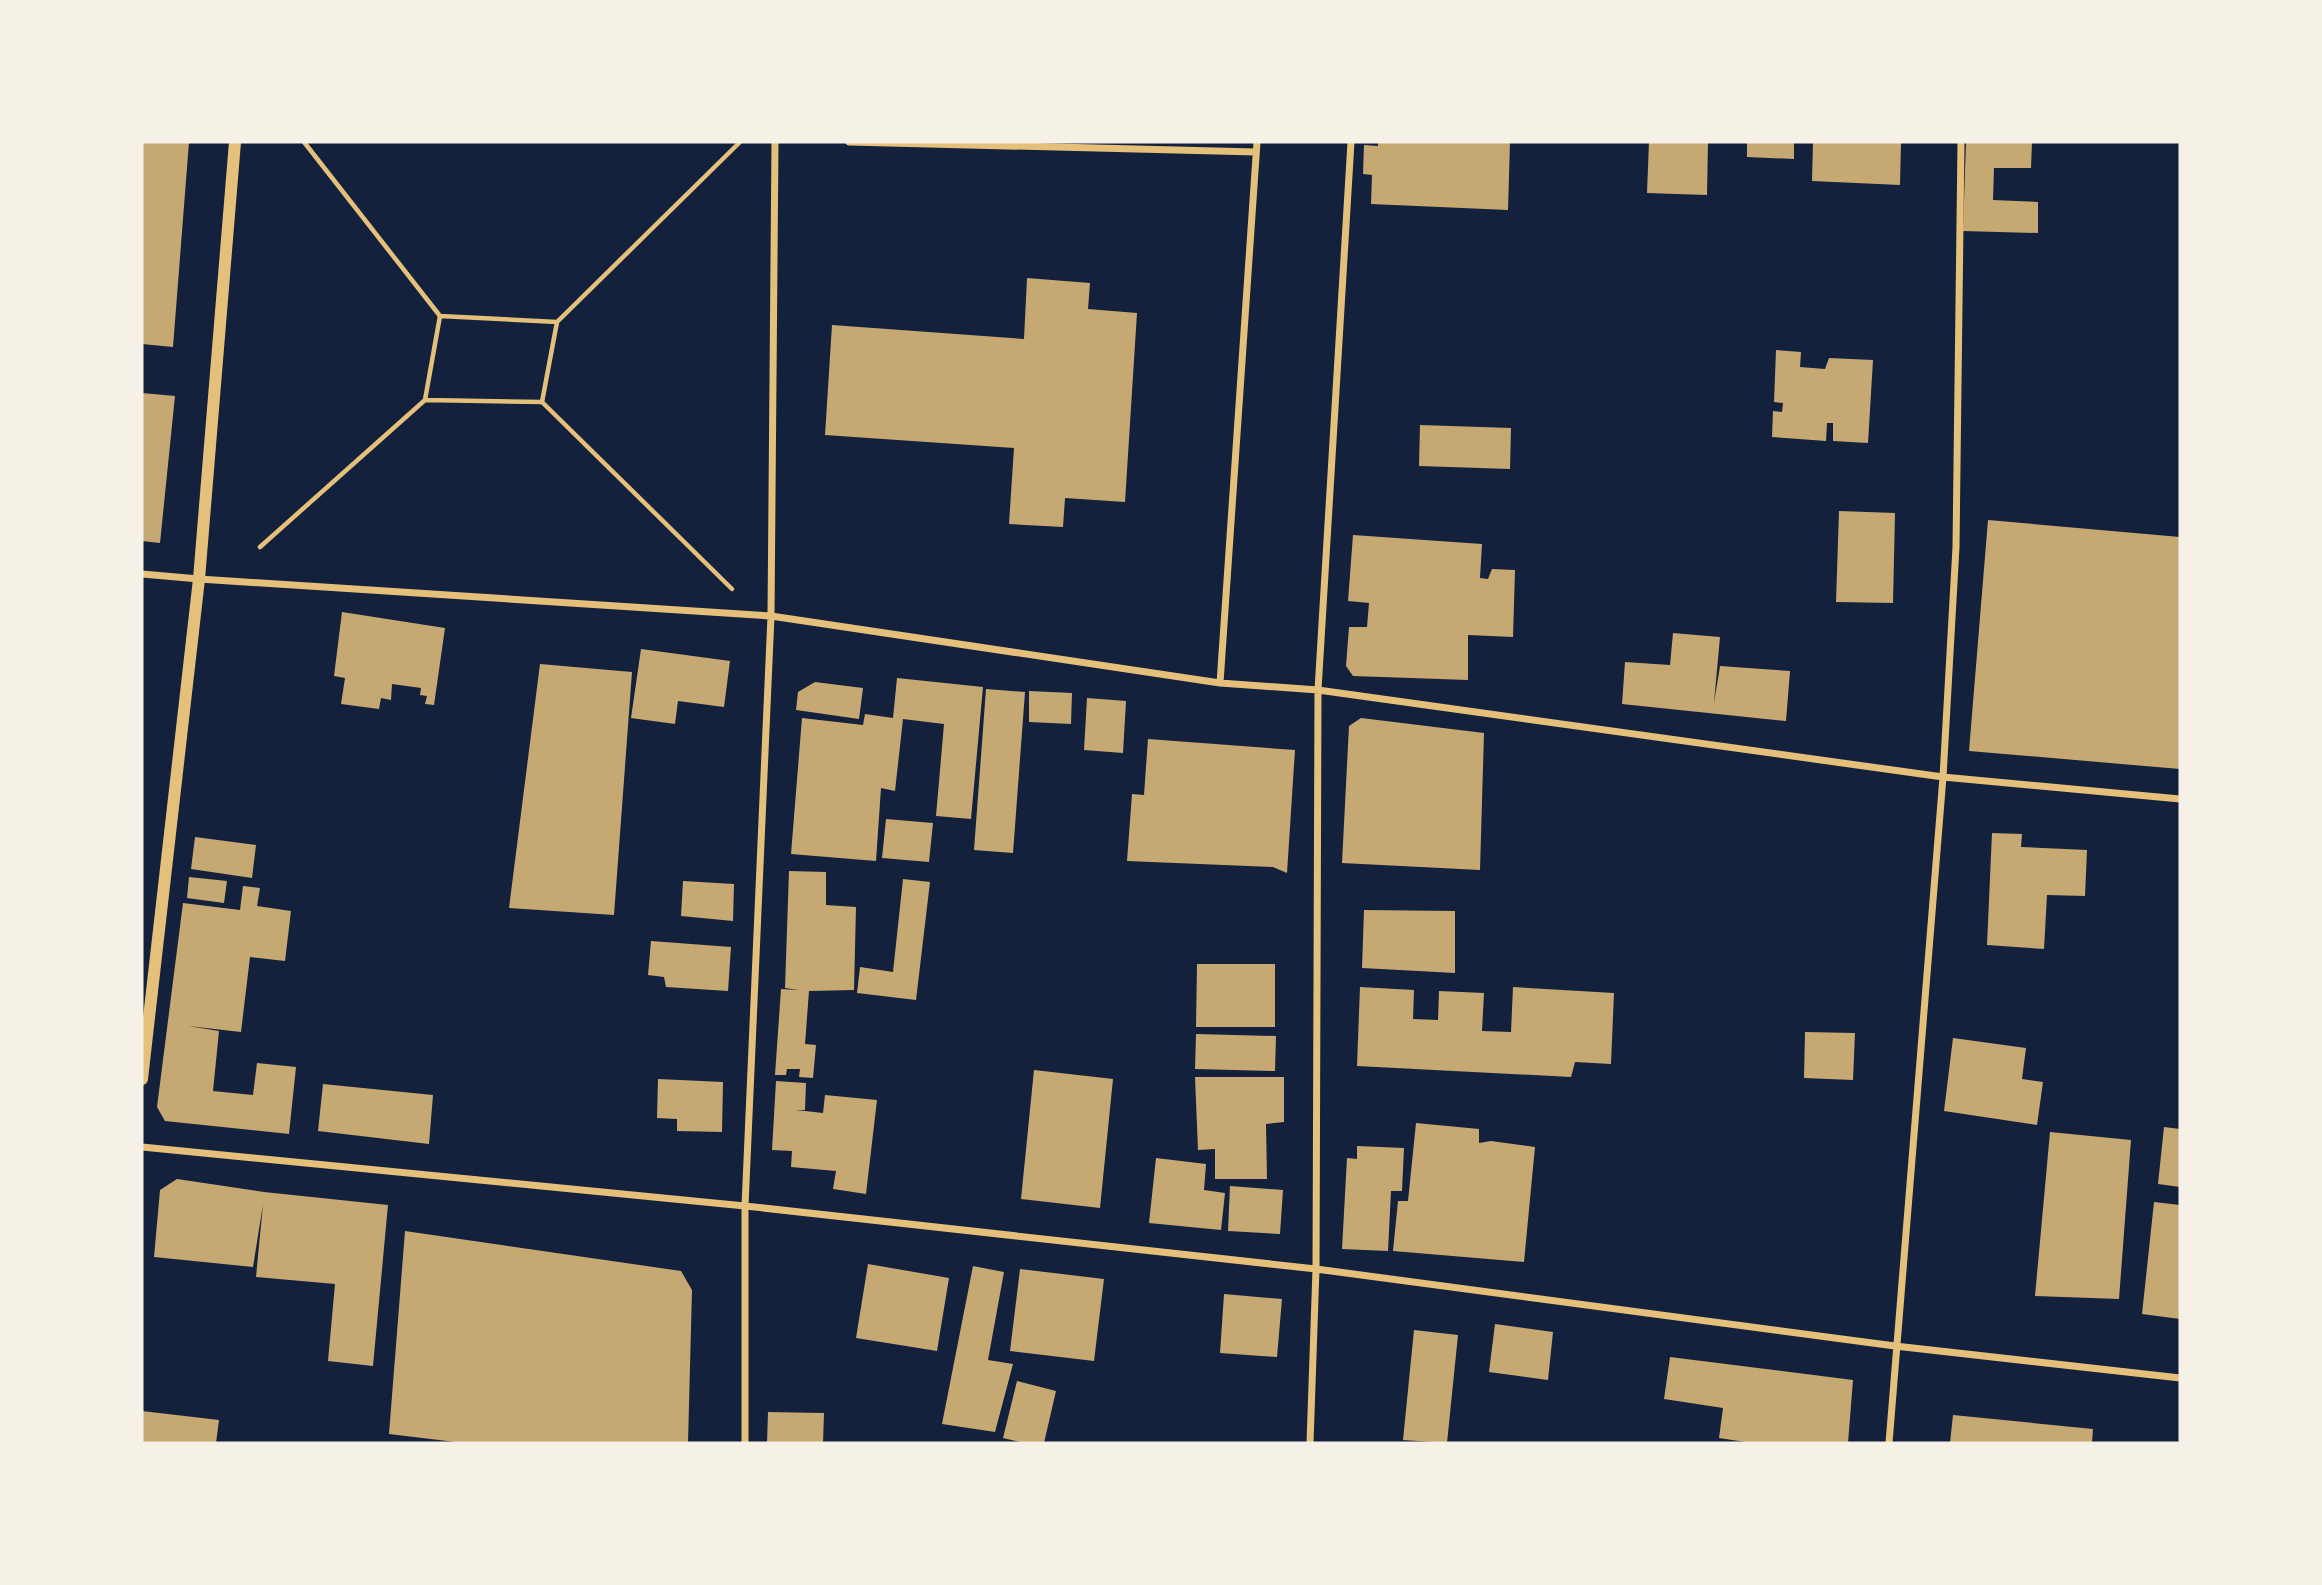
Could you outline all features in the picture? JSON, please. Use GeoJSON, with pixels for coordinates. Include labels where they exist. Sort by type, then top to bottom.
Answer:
{"type":"FeatureCollection","features":[{"type":"Feature","properties":{"kind":"street"},"geometry":{"type":"LineString","coordinates":[[142,1079],[199,579],[235,142]]}},
{"type":"Feature","properties":{"kind":"street"},"geometry":{"type":"LineString","coordinates":[[745,1443],[745,1206],[771,616],[775,142]]}},
{"type":"Feature","properties":{"kind":"street"},"geometry":{"type":"LineString","coordinates":[[849,142],[1256,152]]}},
{"type":"Feature","properties":{"kind":"street"},"geometry":{"type":"LineString","coordinates":[[1220,683],[1257,142]]}},
{"type":"Feature","properties":{"kind":"street"},"geometry":{"type":"LineString","coordinates":[[1310,1443],[1316,1269],[1318,690],[1351,142]]}},
{"type":"Feature","properties":{"kind":"street"},"geometry":{"type":"LineString","coordinates":[[1889,1443],[1943,777],[1956,547],[1961,142]]}},
{"type":"Feature","properties":{"kind":"street"},"geometry":{"type":"LineString","coordinates":[[142,574],[771,616],[1220,683],[1318,690],[1943,777],[2180,799]]}},
{"type":"Feature","properties":{"kind":"street"},"geometry":{"type":"LineString","coordinates":[[142,1147],[745,1206],[1316,1269],[1895,1346],[2180,1378]]}},
{"type":"Feature","properties":{"kind":"path"},"geometry":{"type":"LineString","coordinates":[[260,547],[425,400],[440,316],[304,142]]}},
{"type":"Feature","properties":{"kind":"path"},"geometry":{"type":"LineString","coordinates":[[542,402],[556,322],[740,142]]}},
{"type":"Feature","properties":{"kind":"path"},"geometry":{"type":"LineString","coordinates":[[440,316],[556,322]]}},
{"type":"Feature","properties":{"kind":"path"},"geometry":{"type":"LineString","coordinates":[[425,400],[542,402],[733,590]]}},
{"type":"Feature","properties":{"kind":"building"},"geometry":{"type":"Polygon","coordinates":[[[142,142],[189,142],[173,347],[142,344],[142,142]]]}},
{"type":"Feature","properties":{"kind":"building"},"geometry":{"type":"Polygon","coordinates":[[[1378,142],[1510,142],[1508,210],[1371,204],[1372,175],[1363,174],[1364,145],[1378,146],[1378,142]]]}},
{"type":"Feature","properties":{"kind":"building"},"geometry":{"type":"Polygon","coordinates":[[[1649,142],[1708,142],[1707,195],[1647,193],[1649,142]]]}},
{"type":"Feature","properties":{"kind":"building"},"geometry":{"type":"Polygon","coordinates":[[[1747,142],[1794,142],[1794,159],[1747,157],[1747,142]]]}},
{"type":"Feature","properties":{"kind":"building"},"geometry":{"type":"Polygon","coordinates":[[[1813,142],[1901,142],[1900,185],[1812,181],[1813,142]]]}},
{"type":"Feature","properties":{"kind":"building"},"geometry":{"type":"Polygon","coordinates":[[[1966,142],[2032,142],[2031,168],[1994,168],[1993,200],[2038,202],[2038,233],[1963,231],[1966,142]]]}},
{"type":"Feature","properties":{"kind":"building"},"geometry":{"type":"Polygon","coordinates":[[[1027,278],[1090,283],[1088,309],[1137,313],[1125,502],[1065,498],[1063,527],[1009,524],[1014,448],[825,435],[832,325],[1024,339],[1027,278]]]}},
{"type":"Feature","properties":{"kind":"building"},"geometry":{"type":"Polygon","coordinates":[[[1776,350],[1801,352],[1800,367],[1825,369],[1829,358],[1873,360],[1868,443],[1833,441],[1833,423],[1827,423],[1826,441],[1772,437],[1773,411],[1782,412],[1783,403],[1774,402],[1776,350]]]}},
{"type":"Feature","properties":{"kind":"building"},"geometry":{"type":"Polygon","coordinates":[[[142,393],[175,396],[160,543],[142,541],[142,393]]]}},
{"type":"Feature","properties":{"kind":"building"},"geometry":{"type":"Polygon","coordinates":[[[1420,425],[1511,428],[1510,469],[1419,466],[1420,425]]]}},
{"type":"Feature","properties":{"kind":"building"},"geometry":{"type":"Polygon","coordinates":[[[1839,511],[1895,513],[1893,603],[1836,602],[1839,511]]]}},
{"type":"Feature","properties":{"kind":"building"},"geometry":{"type":"Polygon","coordinates":[[[1988,520],[2180,537],[2180,769],[1969,751],[1988,520]]]}},
{"type":"Feature","properties":{"kind":"building"},"geometry":{"type":"Polygon","coordinates":[[[1353,535],[1482,544],[1480,578],[1488,579],[1492,569],[1515,570],[1513,637],[1468,635],[1468,680],[1353,676],[1346,666],[1349,627],[1367,627],[1369,603],[1348,601],[1353,535]]]}},
{"type":"Feature","properties":{"kind":"building"},"geometry":{"type":"Polygon","coordinates":[[[342,612],[445,628],[434,705],[425,704],[427,696],[420,695],[421,688],[392,684],[391,700],[381,698],[379,709],[341,704],[345,678],[334,676],[342,612]]]}},
{"type":"Feature","properties":{"kind":"building"},"geometry":{"type":"Polygon","coordinates":[[[1673,633],[1720,637],[1714,703],[1720,666],[1790,671],[1786,721],[1622,704],[1625,662],[1670,665],[1673,633]]]}},
{"type":"Feature","properties":{"kind":"building"},"geometry":{"type":"Polygon","coordinates":[[[641,649],[730,661],[724,707],[678,701],[675,724],[631,718],[641,649]]]}},
{"type":"Feature","properties":{"kind":"building"},"geometry":{"type":"Polygon","coordinates":[[[540,664],[632,672],[614,915],[509,908],[540,664]]]}},
{"type":"Feature","properties":{"kind":"building"},"geometry":{"type":"Polygon","coordinates":[[[897,678],[983,687],[971,819],[936,816],[944,724],[903,719],[895,791],[881,788],[876,861],[791,854],[802,718],[863,725],[865,714],[893,718],[897,678]]]}},
{"type":"Feature","properties":{"kind":"building"},"geometry":{"type":"Polygon","coordinates":[[[815,682],[863,688],[859,719],[796,710],[798,692],[815,682]]]}},
{"type":"Feature","properties":{"kind":"building"},"geometry":{"type":"Polygon","coordinates":[[[986,689],[1025,692],[1013,853],[974,850],[986,689]]]}},
{"type":"Feature","properties":{"kind":"building"},"geometry":{"type":"Polygon","coordinates":[[[1029,691],[1072,693],[1071,724],[1029,722],[1029,691]]]}},
{"type":"Feature","properties":{"kind":"building"},"geometry":{"type":"Polygon","coordinates":[[[1087,698],[1126,701],[1123,753],[1084,750],[1087,698]]]}},
{"type":"Feature","properties":{"kind":"building"},"geometry":{"type":"Polygon","coordinates":[[[1361,718],[1484,733],[1480,870],[1342,863],[1349,726],[1361,718]]]}},
{"type":"Feature","properties":{"kind":"building"},"geometry":{"type":"Polygon","coordinates":[[[1148,739],[1295,750],[1287,873],[1273,867],[1127,861],[1132,794],[1144,795],[1148,739]]]}},
{"type":"Feature","properties":{"kind":"building"},"geometry":{"type":"Polygon","coordinates":[[[886,819],[933,823],[929,862],[882,858],[886,819]]]}},
{"type":"Feature","properties":{"kind":"building"},"geometry":{"type":"Polygon","coordinates":[[[1992,833],[2022,834],[2021,847],[2087,850],[2085,896],[2047,895],[2044,949],[1987,945],[1992,833]]]}},
{"type":"Feature","properties":{"kind":"building"},"geometry":{"type":"Polygon","coordinates":[[[195,837],[256,845],[252,878],[191,869],[195,837]]]}},
{"type":"Feature","properties":{"kind":"building"},"geometry":{"type":"Polygon","coordinates":[[[789,871],[826,872],[826,905],[856,907],[854,990],[809,991],[805,1044],[816,1045],[813,1078],[799,1077],[800,1069],[787,1069],[786,1075],[775,1075],[781,989],[799,990],[785,988],[789,871]]]}},
{"type":"Feature","properties":{"kind":"building"},"geometry":{"type":"Polygon","coordinates":[[[189,877],[227,881],[224,903],[187,898],[189,877]]]}},
{"type":"Feature","properties":{"kind":"building"},"geometry":{"type":"Polygon","coordinates":[[[903,879],[930,882],[916,1000],[857,993],[860,967],[893,972],[903,879]]]}},
{"type":"Feature","properties":{"kind":"building"},"geometry":{"type":"Polygon","coordinates":[[[683,881],[734,884],[733,921],[681,916],[683,881]]]}},
{"type":"Feature","properties":{"kind":"building"},"geometry":{"type":"Polygon","coordinates":[[[243,886],[260,888],[257,906],[291,911],[285,961],[250,957],[241,1032],[188,1026],[219,1031],[213,1091],[253,1095],[257,1063],[296,1067],[289,1134],[165,1121],[157,1107],[183,903],[240,910],[243,886]]]}},
{"type":"Feature","properties":{"kind":"building"},"geometry":{"type":"Polygon","coordinates":[[[1364,910],[1455,911],[1455,973],[1362,968],[1364,910]]]}},
{"type":"Feature","properties":{"kind":"building"},"geometry":{"type":"Polygon","coordinates":[[[651,941],[731,947],[728,991],[666,987],[664,977],[648,975],[651,941]]]}},
{"type":"Feature","properties":{"kind":"building"},"geometry":{"type":"Polygon","coordinates":[[[1197,964],[1275,964],[1275,1027],[1196,1027],[1197,964]]]}},
{"type":"Feature","properties":{"kind":"building"},"geometry":{"type":"Polygon","coordinates":[[[1360,987],[1414,990],[1413,1019],[1438,1020],[1439,991],[1484,993],[1482,1031],[1511,1032],[1513,987],[1614,993],[1611,1064],[1575,1062],[1571,1077],[1357,1066],[1360,987]]]}},
{"type":"Feature","properties":{"kind":"building"},"geometry":{"type":"Polygon","coordinates":[[[1805,1032],[1855,1033],[1853,1080],[1804,1078],[1805,1032]]]}},
{"type":"Feature","properties":{"kind":"building"},"geometry":{"type":"Polygon","coordinates":[[[1196,1034],[1276,1036],[1275,1071],[1195,1069],[1196,1034]]]}},
{"type":"Feature","properties":{"kind":"building"},"geometry":{"type":"Polygon","coordinates":[[[1953,1038],[2026,1048],[2022,1079],[2043,1082],[2037,1125],[1944,1111],[1953,1038]]]}},
{"type":"Feature","properties":{"kind":"building"},"geometry":{"type":"Polygon","coordinates":[[[1034,1070],[1113,1079],[1100,1208],[1021,1199],[1034,1070]]]}},
{"type":"Feature","properties":{"kind":"building"},"geometry":{"type":"Polygon","coordinates":[[[1195,1077],[1284,1077],[1284,1122],[1266,1124],[1267,1179],[1215,1179],[1215,1149],[1198,1150],[1195,1077]]]}},
{"type":"Feature","properties":{"kind":"building"},"geometry":{"type":"Polygon","coordinates":[[[658,1079],[723,1082],[722,1132],[677,1131],[677,1119],[657,1118],[658,1079]]]}},
{"type":"Feature","properties":{"kind":"building"},"geometry":{"type":"Polygon","coordinates":[[[776,1081],[806,1083],[805,1110],[796,1110],[823,1113],[825,1095],[877,1100],[866,1194],[833,1189],[836,1171],[791,1167],[792,1151],[772,1150],[776,1081]]]}},
{"type":"Feature","properties":{"kind":"building"},"geometry":{"type":"Polygon","coordinates":[[[323,1084],[433,1095],[429,1144],[318,1131],[323,1084]]]}},
{"type":"Feature","properties":{"kind":"building"},"geometry":{"type":"Polygon","coordinates":[[[1416,1123],[1479,1129],[1479,1143],[1491,1141],[1535,1147],[1524,1262],[1393,1251],[1398,1201],[1408,1201],[1416,1123]]]}},
{"type":"Feature","properties":{"kind":"building"},"geometry":{"type":"Polygon","coordinates":[[[2164,1127],[2180,1129],[2180,1187],[2158,1184],[2164,1127]]]}},
{"type":"Feature","properties":{"kind":"building"},"geometry":{"type":"Polygon","coordinates":[[[2050,1132],[2131,1140],[2119,1299],[2035,1296],[2050,1132]]]}},
{"type":"Feature","properties":{"kind":"building"},"geometry":{"type":"Polygon","coordinates":[[[1357,1146],[1404,1148],[1402,1191],[1391,1191],[1388,1251],[1342,1249],[1347,1158],[1357,1159],[1357,1146]]]}},
{"type":"Feature","properties":{"kind":"building"},"geometry":{"type":"Polygon","coordinates":[[[1156,1158],[1206,1164],[1204,1190],[1225,1193],[1221,1230],[1149,1223],[1156,1158]]]}},
{"type":"Feature","properties":{"kind":"building"},"geometry":{"type":"Polygon","coordinates":[[[177,1179],[264,1192],[388,1205],[373,1366],[328,1361],[335,1284],[256,1277],[263,1204],[253,1267],[154,1257],[160,1190],[177,1179]]]}},
{"type":"Feature","properties":{"kind":"building"},"geometry":{"type":"Polygon","coordinates":[[[1230,1186],[1283,1190],[1280,1234],[1228,1231],[1230,1186]]]}},
{"type":"Feature","properties":{"kind":"building"},"geometry":{"type":"Polygon","coordinates":[[[2154,1202],[2180,1205],[2180,1319],[2142,1314],[2154,1202]]]}},
{"type":"Feature","properties":{"kind":"building"},"geometry":{"type":"Polygon","coordinates":[[[405,1231],[681,1271],[692,1290],[688,1443],[464,1443],[389,1434],[405,1231]]]}},
{"type":"Feature","properties":{"kind":"building"},"geometry":{"type":"Polygon","coordinates":[[[868,1264],[949,1278],[937,1351],[856,1338],[868,1264]]]}},
{"type":"Feature","properties":{"kind":"building"},"geometry":{"type":"Polygon","coordinates":[[[973,1266],[1004,1272],[988,1360],[1013,1364],[995,1432],[942,1424],[973,1266]]]}},
{"type":"Feature","properties":{"kind":"building"},"geometry":{"type":"Polygon","coordinates":[[[1020,1269],[1104,1279],[1094,1361],[1010,1351],[1020,1269]]]}},
{"type":"Feature","properties":{"kind":"building"},"geometry":{"type":"Polygon","coordinates":[[[1224,1294],[1282,1299],[1277,1357],[1220,1353],[1224,1294]]]}},
{"type":"Feature","properties":{"kind":"building"},"geometry":{"type":"Polygon","coordinates":[[[1495,1324],[1553,1332],[1548,1380],[1489,1372],[1495,1324]]]}},
{"type":"Feature","properties":{"kind":"building"},"geometry":{"type":"Polygon","coordinates":[[[1414,1330],[1458,1335],[1447,1443],[1403,1440],[1414,1330]]]}},
{"type":"Feature","properties":{"kind":"building"},"geometry":{"type":"Polygon","coordinates":[[[1670,1357],[1853,1380],[1848,1443],[1752,1443],[1719,1438],[1723,1408],[1664,1399],[1670,1357]]]}},
{"type":"Feature","properties":{"kind":"building"},"geometry":{"type":"Polygon","coordinates":[[[1017,1381],[1056,1391],[1044,1443],[1025,1443],[1003,1438],[1017,1381]]]}},
{"type":"Feature","properties":{"kind":"building"},"geometry":{"type":"Polygon","coordinates":[[[142,1411],[219,1420],[216,1443],[142,1443],[142,1411]]]}},
{"type":"Feature","properties":{"kind":"building"},"geometry":{"type":"Polygon","coordinates":[[[768,1412],[824,1413],[823,1443],[767,1443],[768,1412]]]}},
{"type":"Feature","properties":{"kind":"building"},"geometry":{"type":"Polygon","coordinates":[[[1953,1415],[2093,1429],[2092,1443],[1950,1443],[1953,1415]]]}}]}
